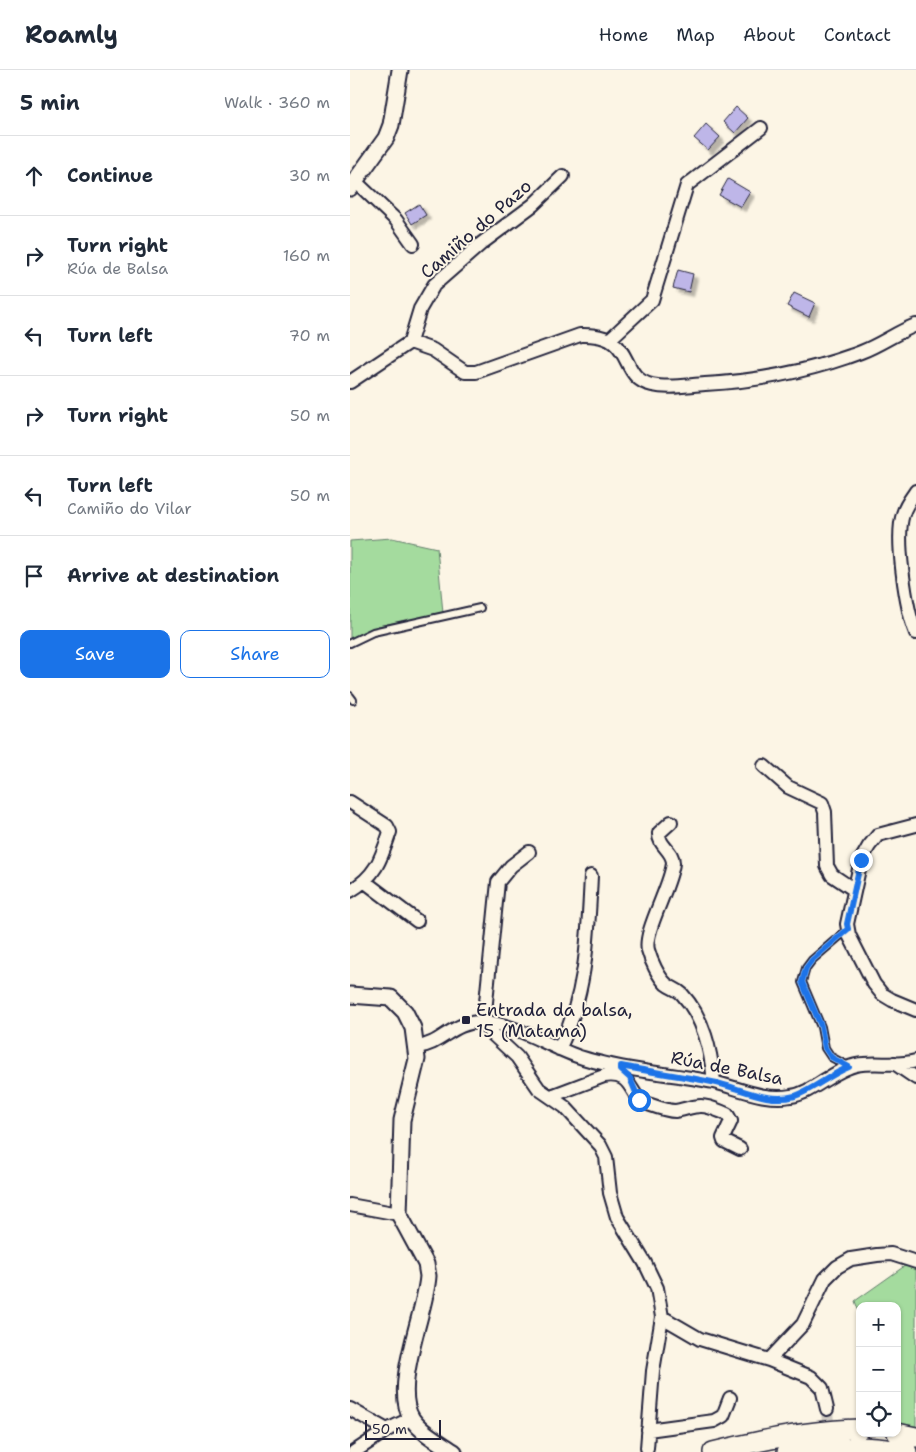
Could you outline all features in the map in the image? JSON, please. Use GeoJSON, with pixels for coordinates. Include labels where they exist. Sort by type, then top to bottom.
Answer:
{"type":"FeatureCollection","features":[{"type":"Feature","properties":{"kind":"main road"},"geometry":{"type":"LineString","coordinates":[[713,1452],[785,1435],[826,1430],[856,1429]]}},
{"type":"Feature","properties":{"kind":"main road"},"geometry":{"type":"LineString","coordinates":[[901,1434],[916,1437]]}},
{"type":"Feature","properties":{"kind":"main road"},"geometry":{"type":"LineString","coordinates":[[787,1452],[824,1446],[853,1446],[907,1452]]}},
{"type":"Feature","properties":{"kind":"street"},"geometry":{"type":"LineString","coordinates":[[400,70],[386,138],[353,184],[392,215],[413,244]]}},
{"type":"Feature","properties":{"kind":"street"},"geometry":{"type":"LineString","coordinates":[[610,339],[652,300],[687,185],[760,128]]}},
{"type":"Feature","properties":{"kind":"street","name":"Camiño do Pazo"},"geometry":{"type":"LineString","coordinates":[[410,342],[420,309],[434,285],[482,243],[532,205],[562,176]]}},
{"type":"Feature","properties":{"kind":"street"},"geometry":{"type":"LineString","coordinates":[[350,382],[410,342],[433,350],[465,372],[476,372],[580,335],[596,335],[610,339],[640,380],[651,385],[666,387],[752,381],[862,352],[916,325]]}},
{"type":"Feature","properties":{"kind":"street"},"geometry":{"type":"LineString","coordinates":[[916,490],[902,516],[900,536],[906,595],[916,633]]}},
{"type":"Feature","properties":{"kind":"street"},"geometry":{"type":"LineString","coordinates":[[764,766],[788,787],[822,803],[825,812],[827,866],[832,875],[853,889]]}},
{"type":"Feature","properties":{"kind":"street"},"geometry":{"type":"LineString","coordinates":[[350,802],[387,826],[390,832],[378,867],[364,881],[350,891]]}},
{"type":"Feature","properties":{"kind":"street"},"geometry":{"type":"LineString","coordinates":[[671,822],[659,833],[660,843],[670,853],[673,862],[662,903],[648,936],[648,949],[663,980],[683,995],[700,1022],[714,1082]]}},
{"type":"Feature","properties":{"kind":"street"},"geometry":{"type":"LineString","coordinates":[[916,825],[878,834],[861,860],[853,889],[847,924],[874,984],[892,1000],[916,1010]]}},
{"type":"Feature","properties":{"kind":"street"},"geometry":{"type":"LineString","coordinates":[[529,852],[511,866],[498,882],[484,1022],[489,1031],[518,1057],[539,1089],[552,1096],[565,1108],[604,1151],[610,1193],[617,1217],[652,1275],[660,1300],[662,1317],[653,1371],[647,1448]]}},
{"type":"Feature","properties":{"kind":"street"},"geometry":{"type":"LineString","coordinates":[[559,1049],[575,1011],[582,985],[591,876]]}},
{"type":"Feature","properties":{"kind":"street"},"geometry":{"type":"LineString","coordinates":[[364,881],[417,921]]}},
{"type":"Feature","properties":{"kind":"street"},"geometry":{"type":"LineString","coordinates":[[350,995],[383,996],[396,1001],[411,1022],[417,1048],[417,1059],[402,1120],[399,1214],[426,1264],[428,1276],[407,1380],[406,1402],[412,1418],[425,1432],[454,1452]]}},
{"type":"Feature","properties":{"kind":"street","name":"Rúa de Balsa"},"geometry":{"type":"LineString","coordinates":[[417,1048],[429,1044],[462,1025],[484,1022],[508,1028],[582,1058],[714,1082],[759,1095],[786,1097],[802,1093],[849,1067],[916,1061]]}},
{"type":"Feature","properties":{"kind":"street"},"geometry":{"type":"LineString","coordinates":[[894,1063],[916,1078]]}},
{"type":"Feature","properties":{"kind":"street"},"geometry":{"type":"LineString","coordinates":[[621,1066],[621,1070],[630,1078],[636,1096],[646,1103],[675,1111],[703,1106],[727,1114],[731,1121],[723,1138],[724,1141],[740,1149]]}},
{"type":"Feature","properties":{"kind":"street"},"geometry":{"type":"LineString","coordinates":[[552,1096],[608,1075],[627,1081],[632,1085]]}},
{"type":"Feature","properties":{"kind":"street"},"geometry":{"type":"LineString","coordinates":[[350,1204],[399,1214]]}},
{"type":"Feature","properties":{"kind":"street"},"geometry":{"type":"LineString","coordinates":[[769,1360],[803,1324],[825,1278],[837,1267],[851,1259],[891,1254],[916,1262]]}},
{"type":"Feature","properties":{"kind":"street"},"geometry":{"type":"LineString","coordinates":[[662,1317],[700,1339],[769,1360],[817,1382],[825,1396],[827,1409]]}},
{"type":"Feature","properties":{"kind":"street"},"geometry":{"type":"LineString","coordinates":[[648,1430],[719,1420],[728,1408],[730,1398]]}},
{"type":"Feature","properties":{"kind":"street"},"geometry":{"type":"LineString","coordinates":[[350,1409],[387,1430]]}},
{"type":"Feature","properties":{"kind":"street"},"geometry":{"type":"LineString","coordinates":[[359,1450],[387,1430],[412,1418]]}},
{"type":"Feature","properties":{"kind":"lane"},"geometry":{"type":"LineString","coordinates":[[350,643],[373,632],[480,608]]}},
{"type":"Feature","properties":{"kind":"lane"},"geometry":{"type":"LineString","coordinates":[[848,929],[812,960],[806,968],[802,982],[821,1026],[825,1048],[831,1057],[849,1067]]}},
{"type":"Feature","properties":{"kind":"green space"},"geometry":{"type":"Polygon","coordinates":[[[392,538],[437,548],[443,613],[378,626],[350,639],[350,541],[392,538]]]}},
{"type":"Feature","properties":{"kind":"green space"},"geometry":{"type":"Polygon","coordinates":[[[916,1258],[916,1452],[901,1437],[901,1302],[856,1302],[856,1304],[855,1301],[916,1258]]]}},
{"type":"Feature","properties":{"kind":"building"},"geometry":{"type":"Polygon","coordinates":[[[736,107],[748,118],[735,133],[723,122],[736,107]]]}},
{"type":"Feature","properties":{"kind":"building"},"geometry":{"type":"Polygon","coordinates":[[[706,124],[720,137],[708,150],[694,138],[706,124]]]}},
{"type":"Feature","properties":{"kind":"building"},"geometry":{"type":"Polygon","coordinates":[[[728,179],[750,192],[741,207],[719,195],[728,179]]]}},
{"type":"Feature","properties":{"kind":"building"},"geometry":{"type":"Polygon","coordinates":[[[419,204],[426,215],[412,224],[405,213],[419,204]]]}},
{"type":"Feature","properties":{"kind":"building"},"geometry":{"type":"Polygon","coordinates":[[[678,270],[693,274],[689,292],[673,288],[678,270]]]}},
{"type":"Feature","properties":{"kind":"building"},"geometry":{"type":"Polygon","coordinates":[[[794,293],[815,303],[809,317],[787,306],[794,293]]]}},
{"type":"Feature","properties":{"kind":"tunnel"},"geometry":{"type":"LineString","coordinates":[[827,1409],[829,1439]]}},
{"type":"Feature","properties":{"kind":"place","name":"Entrada da balsa, 15 (Matama)"},"geometry":{"type":"Point","coordinates":[466,1020]}},
{"type":"Feature","properties":{"kind":"route"},"geometry":{"type":"LineString","coordinates":[[639,1100],[630,1078],[621,1070],[621,1066],[714,1082],[770,1097],[786,1097],[802,1093],[849,1067],[831,1057],[825,1048],[821,1026],[802,982],[806,968],[812,960],[848,929],[847,924],[853,889],[861,860]]}}]}
